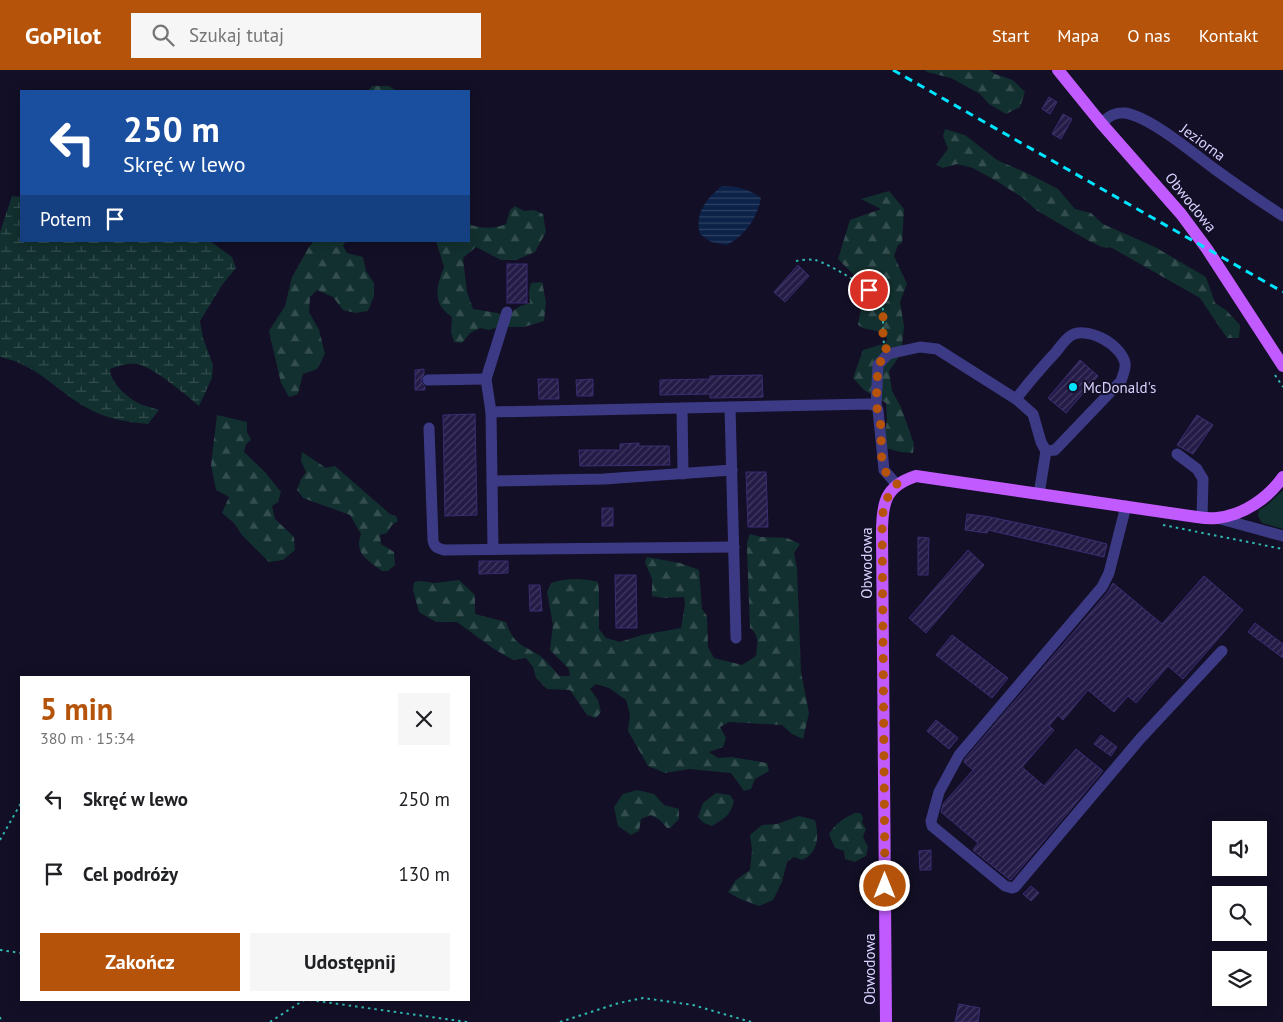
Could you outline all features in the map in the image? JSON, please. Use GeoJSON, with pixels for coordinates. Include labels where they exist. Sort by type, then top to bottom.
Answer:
{"type":"FeatureCollection","features":[{"type":"Feature","properties":{"kind":"main road","name":"Obwodowa"},"geometry":{"type":"LineString","coordinates":[[1058,70],[1101,123],[1186,220],[1207,248],[1278,369]]}},
{"type":"Feature","properties":{"kind":"main road"},"geometry":{"type":"LineString","coordinates":[[897,484],[916,476],[1202,518],[1217,518],[1235,514],[1248,508],[1263,498],[1283,476]]}},
{"type":"Feature","properties":{"kind":"main road","name":"Obwodowa"},"geometry":{"type":"LineString","coordinates":[[886,1022],[882,517],[885,501],[897,484]]}},
{"type":"Feature","properties":{"kind":"street","name":"Jeziorna"},"geometry":{"type":"LineString","coordinates":[[1101,123],[1112,114],[1119,113],[1128,114],[1145,121],[1171,137],[1283,216]]}},
{"type":"Feature","properties":{"kind":"street"},"geometry":{"type":"LineString","coordinates":[[493,549],[491,412],[486,379],[507,312]]}},
{"type":"Feature","properties":{"kind":"street"},"geometry":{"type":"LineString","coordinates":[[1016,399],[1069,337],[1079,332],[1090,334],[1106,341],[1119,352],[1124,362],[1125,372],[1121,381],[1055,450],[1046,451]]}},
{"type":"Feature","properties":{"kind":"street"},"geometry":{"type":"LineString","coordinates":[[897,484],[884,470],[881,428],[876,406],[878,364],[888,354],[920,348],[936,349],[1016,399],[1033,414],[1041,442],[1046,451],[1039,494]]}},
{"type":"Feature","properties":{"kind":"street"},"geometry":{"type":"LineString","coordinates":[[428,380],[486,379]]}},
{"type":"Feature","properties":{"kind":"street"},"geometry":{"type":"LineString","coordinates":[[491,412],[860,404],[876,406]]}},
{"type":"Feature","properties":{"kind":"street"},"geometry":{"type":"LineString","coordinates":[[730,407],[736,638]]}},
{"type":"Feature","properties":{"kind":"street"},"geometry":{"type":"LineString","coordinates":[[682,408],[683,474]]}},
{"type":"Feature","properties":{"kind":"street"},"geometry":{"type":"LineString","coordinates":[[429,428],[434,545],[438,548],[444,550],[734,547]]}},
{"type":"Feature","properties":{"kind":"street"},"geometry":{"type":"LineString","coordinates":[[1177,454],[1197,469],[1203,479],[1202,518]]}},
{"type":"Feature","properties":{"kind":"street"},"geometry":{"type":"LineString","coordinates":[[492,481],[604,479],[732,470]]}},
{"type":"Feature","properties":{"kind":"street"},"geometry":{"type":"LineString","coordinates":[[1126,506],[1109,573],[1102,587],[959,755],[939,792],[931,821],[932,826],[1005,886],[1015,887],[1140,739],[1222,651]]}},
{"type":"Feature","properties":{"kind":"street"},"geometry":{"type":"LineString","coordinates":[[1217,518],[1283,536]]}},
{"type":"Feature","properties":{"kind":"path"},"geometry":{"type":"LineString","coordinates":[[796,261],[813,260],[826,264],[878,297],[883,307],[883,340],[888,354]]}},
{"type":"Feature","properties":{"kind":"path"},"geometry":{"type":"LineString","coordinates":[[1278,369],[1283,387]]}},
{"type":"Feature","properties":{"kind":"path"},"geometry":{"type":"LineString","coordinates":[[1160,524],[1283,549]]}},
{"type":"Feature","properties":{"kind":"path"},"geometry":{"type":"LineString","coordinates":[[0,840],[20,805]]}},
{"type":"Feature","properties":{"kind":"path"},"geometry":{"type":"LineString","coordinates":[[0,950],[20,953]]}},
{"type":"Feature","properties":{"kind":"path"},"geometry":{"type":"LineString","coordinates":[[560,1022],[619,1003],[643,998],[693,1005],[751,1022]]}},
{"type":"Feature","properties":{"kind":"path"},"geometry":{"type":"LineString","coordinates":[[270,1022],[302,1001]]}},
{"type":"Feature","properties":{"kind":"path"},"geometry":{"type":"LineString","coordinates":[[317,1001],[467,1022]]}},
{"type":"Feature","properties":{"kind":"path"},"geometry":{"type":"LineString","coordinates":[[0,1017],[1,1022]]}},
{"type":"Feature","properties":{"kind":"green space"},"geometry":{"type":"Polygon","coordinates":[[[925,70],[989,70],[1013,80],[1025,92],[1020,107],[1006,114],[989,104],[980,94],[951,78],[925,70]]]}},
{"type":"Feature","properties":{"kind":"green space"},"geometry":{"type":"Polygon","coordinates":[[[372,86],[389,86],[395,90],[369,90],[372,86]]]}},
{"type":"Feature","properties":{"kind":"green space"},"geometry":{"type":"Polygon","coordinates":[[[945,129],[965,135],[997,160],[1058,189],[1075,209],[1091,213],[1103,224],[1155,247],[1206,277],[1215,303],[1226,310],[1240,325],[1239,338],[1227,338],[1200,298],[1112,248],[1102,247],[1089,241],[1036,210],[1023,198],[998,182],[973,168],[957,164],[943,168],[936,165],[948,149],[943,136],[945,129]]]}},
{"type":"Feature","properties":{"kind":"green space"},"geometry":{"type":"Polygon","coordinates":[[[889,191],[904,209],[902,243],[898,245],[894,256],[907,284],[900,302],[904,326],[901,354],[889,371],[892,391],[901,407],[914,444],[913,453],[882,447],[887,421],[886,403],[864,390],[853,378],[863,350],[883,344],[887,340],[885,333],[858,325],[863,298],[855,276],[838,259],[850,220],[881,209],[861,199],[889,191]]]}},
{"type":"Feature","properties":{"kind":"green space"},"geometry":{"type":"Polygon","coordinates":[[[12,196],[20,197],[20,242],[211,242],[232,257],[236,268],[222,285],[200,321],[203,338],[213,365],[212,378],[199,406],[151,370],[137,364],[127,364],[110,369],[116,385],[140,404],[159,410],[148,424],[114,419],[101,415],[71,398],[28,367],[0,357],[0,232],[12,196]]]}},
{"type":"Feature","properties":{"kind":"green space"},"geometry":{"type":"Polygon","coordinates":[[[515,206],[524,211],[534,210],[543,214],[546,232],[535,252],[516,260],[501,260],[476,247],[463,258],[467,292],[473,309],[509,317],[518,308],[530,303],[529,292],[531,283],[542,282],[546,302],[544,321],[524,327],[498,327],[489,330],[480,328],[470,333],[462,343],[454,342],[451,332],[452,317],[441,307],[439,301],[439,281],[444,267],[436,242],[470,242],[470,224],[488,228],[506,224],[510,210],[515,206]]]}},
{"type":"Feature","properties":{"kind":"green space"},"geometry":{"type":"Polygon","coordinates":[[[313,242],[345,242],[343,246],[347,253],[363,257],[366,271],[374,283],[374,296],[368,311],[355,313],[343,310],[333,297],[317,290],[310,297],[309,312],[319,330],[325,354],[317,369],[303,374],[298,394],[289,397],[281,383],[269,331],[285,306],[292,277],[313,242]]]}},
{"type":"Feature","properties":{"kind":"green space"},"geometry":{"type":"Polygon","coordinates":[[[217,415],[247,422],[247,432],[251,440],[246,444],[244,452],[265,472],[281,492],[278,502],[272,506],[275,519],[294,537],[295,550],[283,560],[269,562],[242,535],[234,523],[222,513],[229,497],[216,490],[211,465],[217,415]]]}},
{"type":"Feature","properties":{"kind":"green space"},"geometry":{"type":"Polygon","coordinates":[[[302,452],[326,468],[335,466],[390,514],[396,516],[398,521],[392,525],[387,533],[380,535],[381,544],[394,552],[395,565],[388,571],[382,571],[363,556],[359,547],[361,534],[350,515],[303,498],[297,490],[306,472],[301,461],[302,452]]]}},
{"type":"Feature","properties":{"kind":"green space"},"geometry":{"type":"Polygon","coordinates":[[[1283,490],[1283,529],[1262,523],[1258,516],[1259,510],[1283,490]]]}},
{"type":"Feature","properties":{"kind":"green space"},"geometry":{"type":"Polygon","coordinates":[[[750,534],[761,537],[787,538],[800,544],[794,553],[797,568],[801,672],[809,713],[803,739],[792,734],[782,725],[729,722],[720,727],[726,738],[723,747],[709,752],[718,758],[732,757],[767,763],[769,771],[755,779],[751,789],[744,791],[731,773],[689,769],[665,773],[648,766],[628,731],[630,714],[626,700],[609,688],[596,684],[590,689],[598,700],[601,712],[596,718],[587,715],[570,690],[547,689],[536,678],[533,667],[526,658],[513,660],[494,649],[457,622],[436,622],[419,612],[413,590],[414,582],[434,583],[459,580],[475,595],[475,614],[506,622],[515,640],[542,657],[559,676],[570,676],[569,669],[550,650],[553,625],[547,592],[551,583],[574,579],[598,582],[599,629],[606,638],[620,642],[642,635],[681,628],[685,604],[684,597],[664,598],[652,596],[652,579],[645,562],[647,557],[680,563],[699,570],[702,609],[707,616],[708,647],[714,658],[742,665],[756,656],[757,644],[757,637],[750,628],[747,542],[750,534]]]}},
{"type":"Feature","properties":{"kind":"green space"},"geometry":{"type":"Polygon","coordinates":[[[637,790],[654,794],[664,805],[679,809],[679,819],[670,828],[667,828],[660,820],[651,815],[641,819],[639,831],[631,835],[618,826],[614,807],[623,794],[637,790]]]}},
{"type":"Feature","properties":{"kind":"green space"},"geometry":{"type":"Polygon","coordinates":[[[716,793],[730,795],[734,801],[731,810],[726,816],[712,826],[704,823],[698,817],[703,803],[716,793]]]}},
{"type":"Feature","properties":{"kind":"green space"},"geometry":{"type":"Polygon","coordinates":[[[855,813],[860,813],[863,817],[862,823],[866,829],[863,837],[868,847],[866,856],[855,862],[845,859],[844,851],[835,848],[829,834],[840,821],[855,813]]]}},
{"type":"Feature","properties":{"kind":"green space"},"geometry":{"type":"Polygon","coordinates":[[[799,816],[815,820],[817,838],[815,848],[808,857],[802,860],[794,857],[787,862],[782,882],[773,900],[759,906],[728,892],[736,880],[750,870],[752,850],[750,835],[762,825],[777,824],[799,816]]]}},
{"type":"Feature","properties":{"kind":"water"},"geometry":{"type":"Polygon","coordinates":[[[722,186],[743,189],[761,198],[757,213],[749,226],[727,245],[711,242],[700,234],[699,226],[700,213],[703,207],[722,186]]]}},
{"type":"Feature","properties":{"kind":"building"},"geometry":{"type":"Polygon","coordinates":[[[1049,97],[1057,102],[1050,114],[1042,109],[1049,97]]]}},
{"type":"Feature","properties":{"kind":"building"},"geometry":{"type":"Polygon","coordinates":[[[1063,114],[1072,119],[1061,139],[1052,134],[1063,114]]]}},
{"type":"Feature","properties":{"kind":"building"},"geometry":{"type":"Polygon","coordinates":[[[507,264],[527,264],[527,303],[507,303],[507,264]]]}},
{"type":"Feature","properties":{"kind":"building"},"geometry":{"type":"Polygon","coordinates":[[[798,265],[809,276],[785,302],[774,292],[798,265]]]}},
{"type":"Feature","properties":{"kind":"building","name":"McDonald's"},"geometry":{"type":"Polygon","coordinates":[[[1080,360],[1098,376],[1066,413],[1048,398],[1080,360]]]}},
{"type":"Feature","properties":{"kind":"building"},"geometry":{"type":"Polygon","coordinates":[[[424,369],[421,381],[425,390],[415,390],[415,370],[424,369]]]}},
{"type":"Feature","properties":{"kind":"building"},"geometry":{"type":"Polygon","coordinates":[[[762,375],[763,397],[710,398],[710,394],[660,395],[660,380],[710,379],[710,376],[762,375]]]}},
{"type":"Feature","properties":{"kind":"building"},"geometry":{"type":"Polygon","coordinates":[[[538,379],[558,379],[559,399],[539,399],[538,379]]]}},
{"type":"Feature","properties":{"kind":"building"},"geometry":{"type":"Polygon","coordinates":[[[593,379],[593,396],[577,396],[576,380],[593,379]]]}},
{"type":"Feature","properties":{"kind":"building"},"geometry":{"type":"Polygon","coordinates":[[[475,414],[477,515],[445,516],[443,415],[475,414]]]}},
{"type":"Feature","properties":{"kind":"building"},"geometry":{"type":"Polygon","coordinates":[[[1197,415],[1213,425],[1193,454],[1177,445],[1197,415]]]}},
{"type":"Feature","properties":{"kind":"building"},"geometry":{"type":"Polygon","coordinates":[[[639,443],[639,446],[669,446],[670,465],[580,466],[579,450],[620,450],[620,444],[639,443]]]}},
{"type":"Feature","properties":{"kind":"building"},"geometry":{"type":"Polygon","coordinates":[[[746,472],[766,472],[768,527],[748,527],[746,472]]]}},
{"type":"Feature","properties":{"kind":"building"},"geometry":{"type":"Polygon","coordinates":[[[602,508],[613,508],[613,526],[602,526],[602,508]]]}},
{"type":"Feature","properties":{"kind":"building"},"geometry":{"type":"Polygon","coordinates":[[[967,514],[1051,530],[1107,544],[1104,557],[988,530],[987,533],[965,530],[967,514]]]}},
{"type":"Feature","properties":{"kind":"building"},"geometry":{"type":"Polygon","coordinates":[[[918,537],[929,538],[928,575],[918,575],[918,537]]]}},
{"type":"Feature","properties":{"kind":"building"},"geometry":{"type":"Polygon","coordinates":[[[968,550],[984,565],[926,633],[909,618],[968,550]]]}},
{"type":"Feature","properties":{"kind":"building"},"geometry":{"type":"Polygon","coordinates":[[[479,561],[508,561],[508,573],[479,574],[479,561]]]}},
{"type":"Feature","properties":{"kind":"building"},"geometry":{"type":"Polygon","coordinates":[[[615,575],[636,575],[637,628],[616,628],[615,575]]]}},
{"type":"Feature","properties":{"kind":"building"},"geometry":{"type":"Polygon","coordinates":[[[1204,576],[1243,610],[1183,679],[1168,666],[1136,703],[1128,696],[1114,712],[1088,690],[1063,720],[1058,715],[1049,726],[1054,730],[1022,767],[1044,786],[1076,749],[1103,771],[1011,880],[1009,879],[973,850],[978,843],[941,812],[943,804],[973,770],[964,762],[965,759],[1108,592],[1113,583],[1162,624],[1204,576]]]}},
{"type":"Feature","properties":{"kind":"building"},"geometry":{"type":"Polygon","coordinates":[[[529,585],[540,585],[542,611],[530,611],[529,585]]]}},
{"type":"Feature","properties":{"kind":"building"},"geometry":{"type":"Polygon","coordinates":[[[1255,623],[1283,644],[1283,658],[1248,632],[1255,623]]]}},
{"type":"Feature","properties":{"kind":"building"},"geometry":{"type":"Polygon","coordinates":[[[952,635],[1008,678],[992,698],[936,655],[952,635]]]}},
{"type":"Feature","properties":{"kind":"building"},"geometry":{"type":"Polygon","coordinates":[[[936,720],[958,738],[949,749],[927,731],[936,720]]]}},
{"type":"Feature","properties":{"kind":"building"},"geometry":{"type":"Polygon","coordinates":[[[1101,735],[1117,747],[1111,756],[1094,744],[1101,735]]]}},
{"type":"Feature","properties":{"kind":"building"},"geometry":{"type":"Polygon","coordinates":[[[931,850],[931,870],[920,870],[919,851],[931,850]]]}},
{"type":"Feature","properties":{"kind":"building"},"geometry":{"type":"Polygon","coordinates":[[[1031,886],[1039,893],[1031,901],[1023,894],[1031,886]]]}},
{"type":"Feature","properties":{"kind":"building"},"geometry":{"type":"Polygon","coordinates":[[[959,1004],[980,1008],[978,1022],[955,1022],[959,1004]]]}},
{"type":"Feature","properties":{"kind":"railway"},"geometry":{"type":"LineString","coordinates":[[893,70],[1283,292]]}},
{"type":"Feature","properties":{"kind":"place","name":"McDonald's"},"geometry":{"type":"Point","coordinates":[1073,387]}},
{"type":"Feature","properties":{"kind":"route"},"geometry":{"type":"LineString","coordinates":[[869,290],[878,297],[883,307],[883,340],[888,354],[878,364],[876,406],[881,428],[884,470],[897,484],[885,501],[882,517],[885,886]]}}]}
